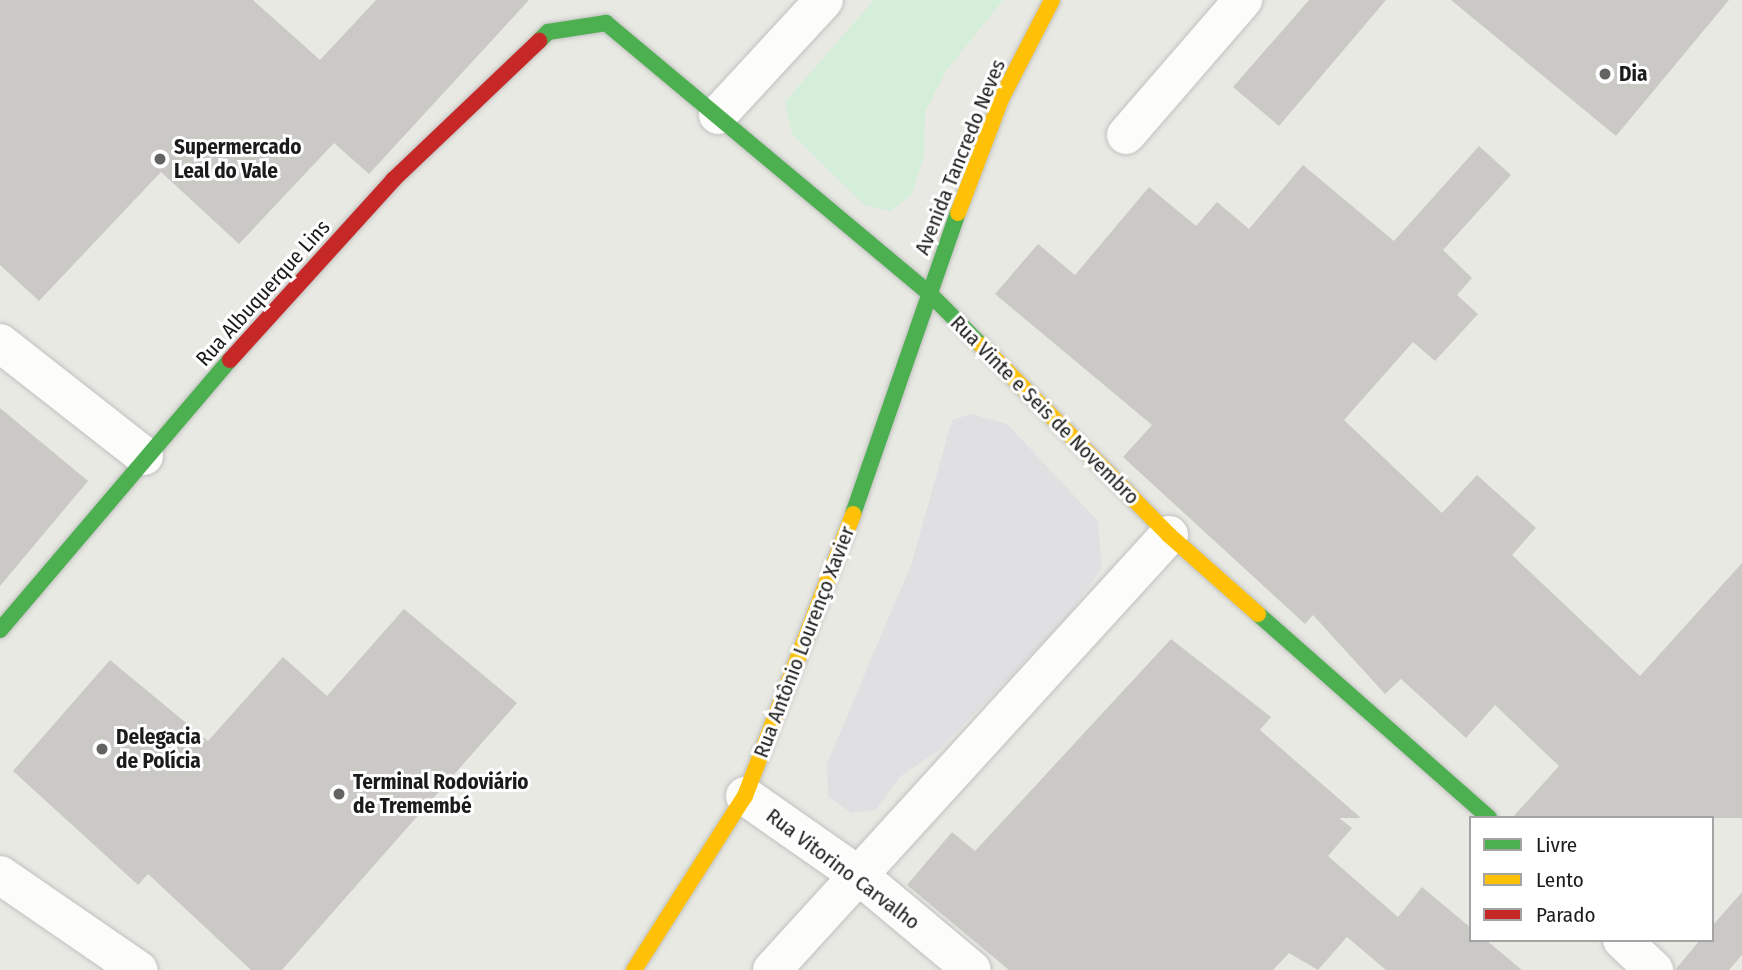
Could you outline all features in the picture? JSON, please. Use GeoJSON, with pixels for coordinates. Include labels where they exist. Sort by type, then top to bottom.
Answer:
{"type":"FeatureCollection","features":[{"type":"Feature","properties":{"kind":"street"},"geometry":{"type":"LineString","coordinates":[[718,115],[824,0]]}},
{"type":"Feature","properties":{"kind":"street","name":"Avenida Tancredo Neves"},"geometry":{"type":"LineString","coordinates":[[928,292],[1001,99],[1052,0]]}},
{"type":"Feature","properties":{"kind":"street"},"geometry":{"type":"LineString","coordinates":[[1126,135],[1242,0]]}},
{"type":"Feature","properties":{"kind":"street","name":"Rua Vinte e Seis de Novembro"},"geometry":{"type":"LineString","coordinates":[[589,22],[619,30],[928,292],[1170,535],[1487,816]]}},
{"type":"Feature","properties":{"kind":"street","name":"Rua Albuquerque Lins"},"geometry":{"type":"LineString","coordinates":[[0,630],[144,456],[393,180],[548,32],[589,22]]}},
{"type":"Feature","properties":{"kind":"street","name":"Rua Antônio Lourenço Xavier"},"geometry":{"type":"LineString","coordinates":[[634,970],[745,796],[875,458],[928,292]]}},
{"type":"Feature","properties":{"kind":"street"},"geometry":{"type":"LineString","coordinates":[[0,343],[144,456]]}},
{"type":"Feature","properties":{"kind":"street"},"geometry":{"type":"LineString","coordinates":[[772,970],[862,878],[1170,535]]}},
{"type":"Feature","properties":{"kind":"street","name":"Rua Vitorino Carvalho"},"geometry":{"type":"LineString","coordinates":[[745,796],[862,878],[972,970]]}},
{"type":"Feature","properties":{"kind":"street"},"geometry":{"type":"LineString","coordinates":[[0,875],[138,970]]}},
{"type":"Feature","properties":{"kind":"street"},"geometry":{"type":"LineString","coordinates":[[1624,942],[1654,970]]}},
{"type":"Feature","properties":{"kind":"green space"},"geometry":{"type":"Polygon","coordinates":[[[874,0],[1003,0],[946,71],[925,112],[924,156],[912,194],[891,211],[864,205],[792,134],[785,102],[874,0]]]}},
{"type":"Feature","properties":{"kind":"shaded area"},"geometry":{"type":"Polygon","coordinates":[[[971,414],[1007,424],[1098,521],[1102,568],[1067,617],[939,750],[901,776],[876,810],[851,813],[828,796],[827,763],[911,565],[952,420],[971,414]]]}},
{"type":"Feature","properties":{"kind":"building","name":"Supermercado Leal do Vale"},"geometry":{"type":"Polygon","coordinates":[[[0,0],[253,0],[320,60],[376,0],[529,0],[369,174],[334,143],[239,244],[161,172],[39,301],[0,265],[0,0]]]}},
{"type":"Feature","properties":{"kind":"building"},"geometry":{"type":"Polygon","coordinates":[[[1309,0],[1386,0],[1279,126],[1233,87],[1309,0]]]}},
{"type":"Feature","properties":{"kind":"building","name":"Dia"},"geometry":{"type":"Polygon","coordinates":[[[1451,0],[1729,0],[1616,136],[1451,0]]]}},
{"type":"Feature","properties":{"kind":"building"},"geometry":{"type":"Polygon","coordinates":[[[1479,146],[1511,175],[1443,250],[1472,278],[1457,295],[1478,314],[1435,361],[1413,342],[1344,420],[1442,513],[1477,475],[1536,528],[1512,555],[1640,676],[1742,563],[1742,818],[1514,816],[1559,766],[1495,705],[1466,738],[1401,679],[1385,694],[1313,615],[1305,624],[1123,457],[1152,425],[995,294],[1038,244],[1075,275],[1149,187],[1196,226],[1217,202],[1249,229],[1303,165],[1394,241],[1479,146]]]}},
{"type":"Feature","properties":{"kind":"building"},"geometry":{"type":"Polygon","coordinates":[[[0,408],[88,481],[0,586],[0,408]]]}},
{"type":"Feature","properties":{"kind":"building","name":"Terminal Rodoviário de Tremembé"},"geometry":{"type":"Polygon","coordinates":[[[404,609],[517,703],[282,970],[251,970],[148,874],[138,885],[13,771],[110,660],[208,741],[283,657],[327,696],[404,609]]]}},
{"type":"Feature","properties":{"kind":"building"},"geometry":{"type":"Polygon","coordinates":[[[1171,639],[1271,717],[1260,730],[1361,818],[1339,818],[1352,828],[1328,856],[1398,917],[1422,887],[1469,926],[1469,942],[1488,942],[1522,970],[1386,970],[1347,937],[1318,970],[1289,953],[1273,970],[1009,970],[907,885],[952,832],[975,851],[1171,639]]]}},
{"type":"Feature","properties":{"kind":"building"},"geometry":{"type":"Polygon","coordinates":[[[1742,892],[1742,955],[1729,970],[1675,970],[1698,942],[1714,942],[1714,924],[1742,892]]]}},
{"type":"Feature","properties":{"kind":"traffic: fast"},"geometry":{"type":"LineString","coordinates":[[539,41],[548,32],[606,23],[928,292],[981,345]]}},
{"type":"Feature","properties":{"kind":"traffic: fast"},"geometry":{"type":"LineString","coordinates":[[853,514],[958,213]]}},
{"type":"Feature","properties":{"kind":"traffic: fast"},"geometry":{"type":"LineString","coordinates":[[0,630],[230,360]]}},
{"type":"Feature","properties":{"kind":"traffic: fast"},"geometry":{"type":"LineString","coordinates":[[1258,614],[1487,816]]}},
{"type":"Feature","properties":{"kind":"traffic: slow"},"geometry":{"type":"LineString","coordinates":[[958,213],[1001,99],[1052,0]]}},
{"type":"Feature","properties":{"kind":"traffic: slow"},"geometry":{"type":"LineString","coordinates":[[981,345],[1169,535],[1258,614]]}},
{"type":"Feature","properties":{"kind":"traffic: slow"},"geometry":{"type":"LineString","coordinates":[[634,970],[745,796],[853,514]]}},
{"type":"Feature","properties":{"kind":"traffic: jam"},"geometry":{"type":"LineString","coordinates":[[230,360],[393,180],[539,41]]}},
{"type":"Feature","properties":{"kind":"place","name":"Dia"},"geometry":{"type":"Point","coordinates":[1605,74]}},
{"type":"Feature","properties":{"kind":"place","name":"Supermercado Leal do Vale"},"geometry":{"type":"Point","coordinates":[160,159]}},
{"type":"Feature","properties":{"kind":"place","name":"Delegacia de Polícia"},"geometry":{"type":"Point","coordinates":[102,749]}},
{"type":"Feature","properties":{"kind":"place","name":"Terminal Rodoviário de Tremembé"},"geometry":{"type":"Point","coordinates":[339,794]}}]}
